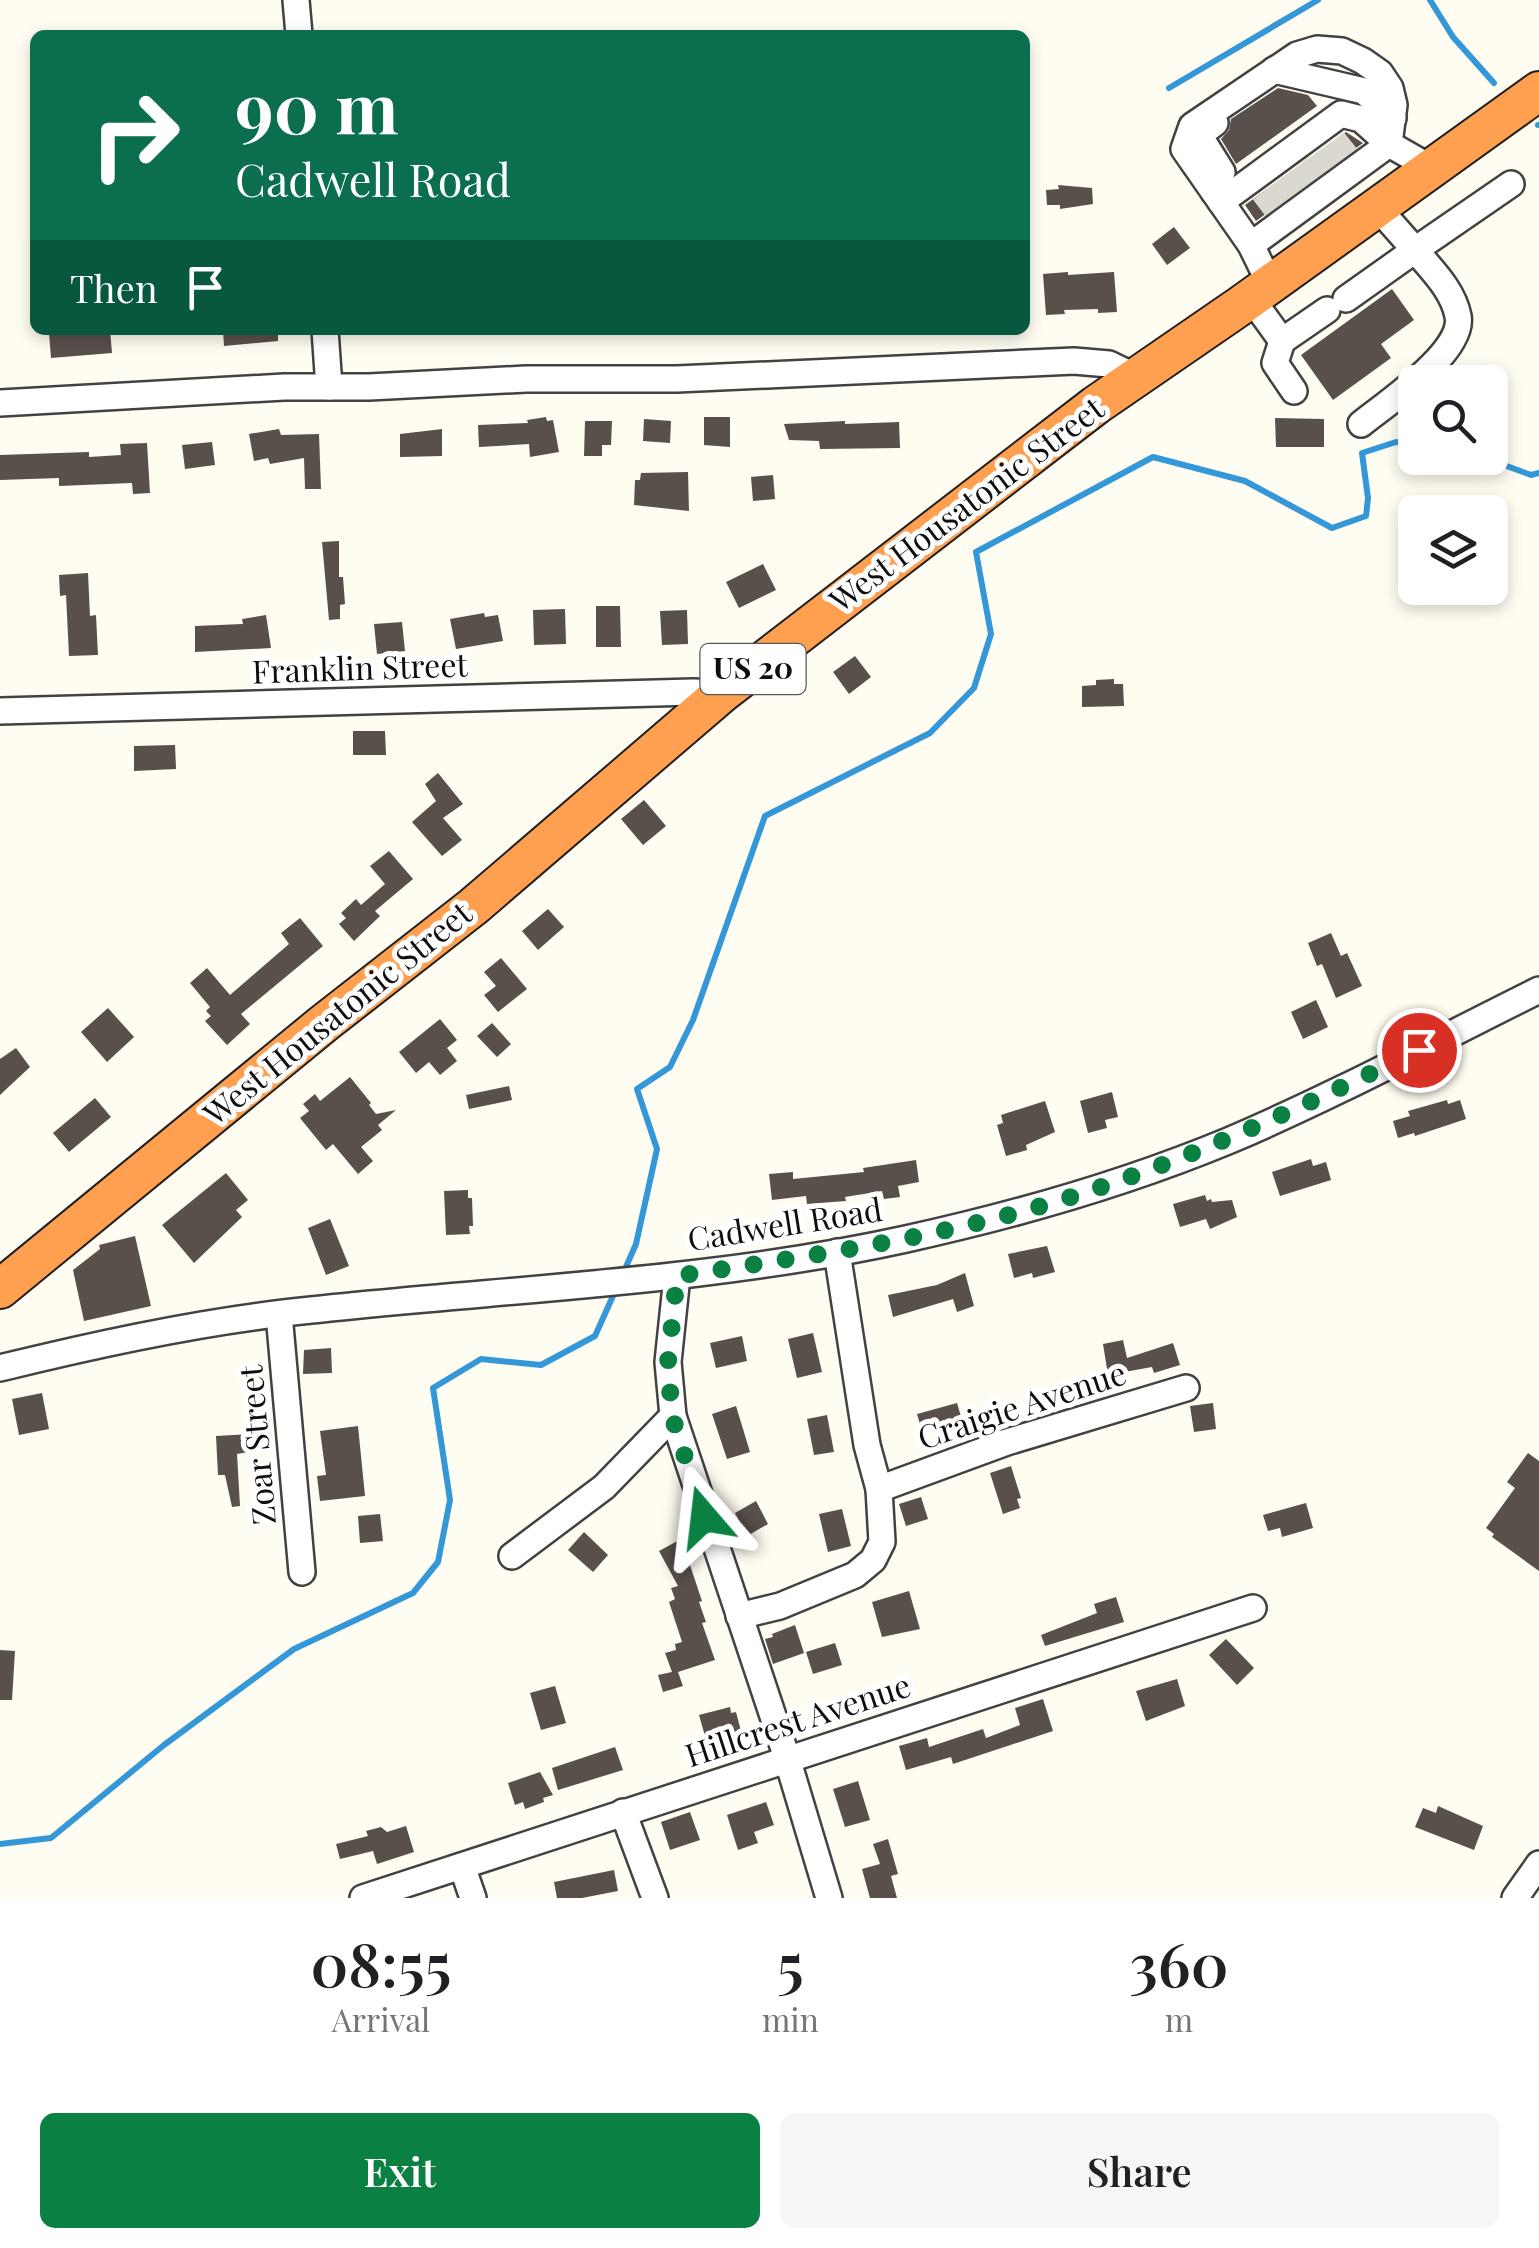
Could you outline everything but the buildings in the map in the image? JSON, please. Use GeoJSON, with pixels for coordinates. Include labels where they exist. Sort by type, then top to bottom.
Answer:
{"type":"FeatureCollection","features":[{"type":"Feature","properties":{"kind":"highway","name":"West Housatonic Street"},"geometry":{"type":"LineString","coordinates":[[0,1289],[322,1024],[474,906],[722,694],[971,500],[1539,91]]}},
{"type":"Feature","properties":{"kind":"street"},"geometry":{"type":"LineString","coordinates":[[296,0],[299,30]]}},
{"type":"Feature","properties":{"kind":"street"},"geometry":{"type":"LineString","coordinates":[[1282,341],[1261,291],[1251,245],[1184,149],[1192,126],[1296,55],[1318,49],[1363,60],[1380,74],[1390,88],[1394,105],[1391,131]]}},
{"type":"Feature","properties":{"kind":"street"},"geometry":{"type":"LineString","coordinates":[[1251,245],[1305,175],[1341,114],[1391,131],[1431,168]]}},
{"type":"Feature","properties":{"kind":"street"},"geometry":{"type":"LineString","coordinates":[[1218,197],[1305,175],[1391,131]]}},
{"type":"Feature","properties":{"kind":"street"},"geometry":{"type":"LineString","coordinates":[[1294,391],[1275,363],[1282,341],[1511,184]]}},
{"type":"Feature","properties":{"kind":"street"},"geometry":{"type":"LineString","coordinates":[[1362,424],[1453,344],[1460,320],[1452,298],[1377,207]]}},
{"type":"Feature","properties":{"kind":"street"},"geometry":{"type":"LineString","coordinates":[[325,335],[330,387]]}},
{"type":"Feature","properties":{"kind":"street"},"geometry":{"type":"LineString","coordinates":[[0,403],[526,379],[677,379],[1074,361],[1109,364],[1136,378]]}},
{"type":"Feature","properties":{"kind":"street","name":"Franklin Street"},"geometry":{"type":"LineString","coordinates":[[0,711],[722,694]]}},
{"type":"Feature","properties":{"kind":"street","name":"Cadwell Road"},"geometry":{"type":"LineString","coordinates":[[0,1368],[61,1351],[278,1314],[677,1276],[836,1252],[1048,1204],[1169,1164],[1309,1103],[1539,990]]}},
{"type":"Feature","properties":{"kind":"street"},"geometry":{"type":"LineString","coordinates":[[739,1616],[816,1593],[855,1575],[874,1560],[882,1542],[878,1489],[836,1252]]}},
{"type":"Feature","properties":{"kind":"street"},"geometry":{"type":"LineString","coordinates":[[677,1276],[668,1362],[672,1416],[787,1758],[829,1898]]}},
{"type":"Feature","properties":{"kind":"street","name":"Zoar Street"},"geometry":{"type":"LineString","coordinates":[[278,1314],[302,1572]]}},
{"type":"Feature","properties":{"kind":"street","name":"Craigie Avenue"},"geometry":{"type":"LineString","coordinates":[[878,1489],[1006,1442],[1186,1388]]}},
{"type":"Feature","properties":{"kind":"street"},"geometry":{"type":"LineString","coordinates":[[512,1556],[604,1487],[672,1416]]}},
{"type":"Feature","properties":{"kind":"street","name":"Hillcrest Avenue"},"geometry":{"type":"LineString","coordinates":[[363,1898],[1253,1608]]}},
{"type":"Feature","properties":{"kind":"street"},"geometry":{"type":"LineString","coordinates":[[624,1812],[655,1898]]}},
{"type":"Feature","properties":{"kind":"street"},"geometry":{"type":"LineString","coordinates":[[1515,1898],[1539,1864]]}},
{"type":"Feature","properties":{"kind":"street"},"geometry":{"type":"LineString","coordinates":[[462,1866],[472,1898]]}},
{"type":"Feature","properties":{"kind":"waterway"},"geometry":{"type":"LineString","coordinates":[[1169,88],[1318,0]]}},
{"type":"Feature","properties":{"kind":"waterway"},"geometry":{"type":"LineString","coordinates":[[1430,0],[1453,37],[1494,83]]}},
{"type":"Feature","properties":{"kind":"waterway"},"geometry":{"type":"LineString","coordinates":[[622,1276],[636,1244],[657,1149],[637,1089],[670,1067],[693,1020],[765,816],[930,733],[974,688],[991,634],[976,552],[1153,457],[1245,481],[1332,528],[1366,516],[1368,498],[1362,453],[1398,442]]}},
{"type":"Feature","properties":{"kind":"waterway"},"geometry":{"type":"LineString","coordinates":[[1508,466],[1531,475],[1539,473]]}},
{"type":"Feature","properties":{"kind":"waterway"},"geometry":{"type":"LineString","coordinates":[[0,1844],[51,1838],[164,1745],[294,1649],[413,1593],[438,1562],[450,1500],[433,1388],[481,1359],[541,1365],[595,1336],[617,1287]]}},
{"type":"Feature","properties":{"kind":"tunnel"},"geometry":{"type":"LineString","coordinates":[[1334,140],[1350,160]]}},
{"type":"Feature","properties":{"kind":"tunnel"},"geometry":{"type":"LineString","coordinates":[[1316,153],[1332,174]]}},
{"type":"Feature","properties":{"kind":"tunnel"},"geometry":{"type":"LineString","coordinates":[[1298,166],[1315,186]]}},
{"type":"Feature","properties":{"kind":"tunnel"},"geometry":{"type":"LineString","coordinates":[[1279,180],[1294,200]]}},
{"type":"Feature","properties":{"kind":"tunnel"},"geometry":{"type":"LineString","coordinates":[[1263,192],[1278,212]]}},
{"type":"Feature","properties":{"kind":"route"},"geometry":{"type":"LineString","coordinates":[[704,1517],[672,1416],[668,1362],[677,1276],[904,1239],[1048,1204],[1229,1140],[1419,1050]]}}]}
